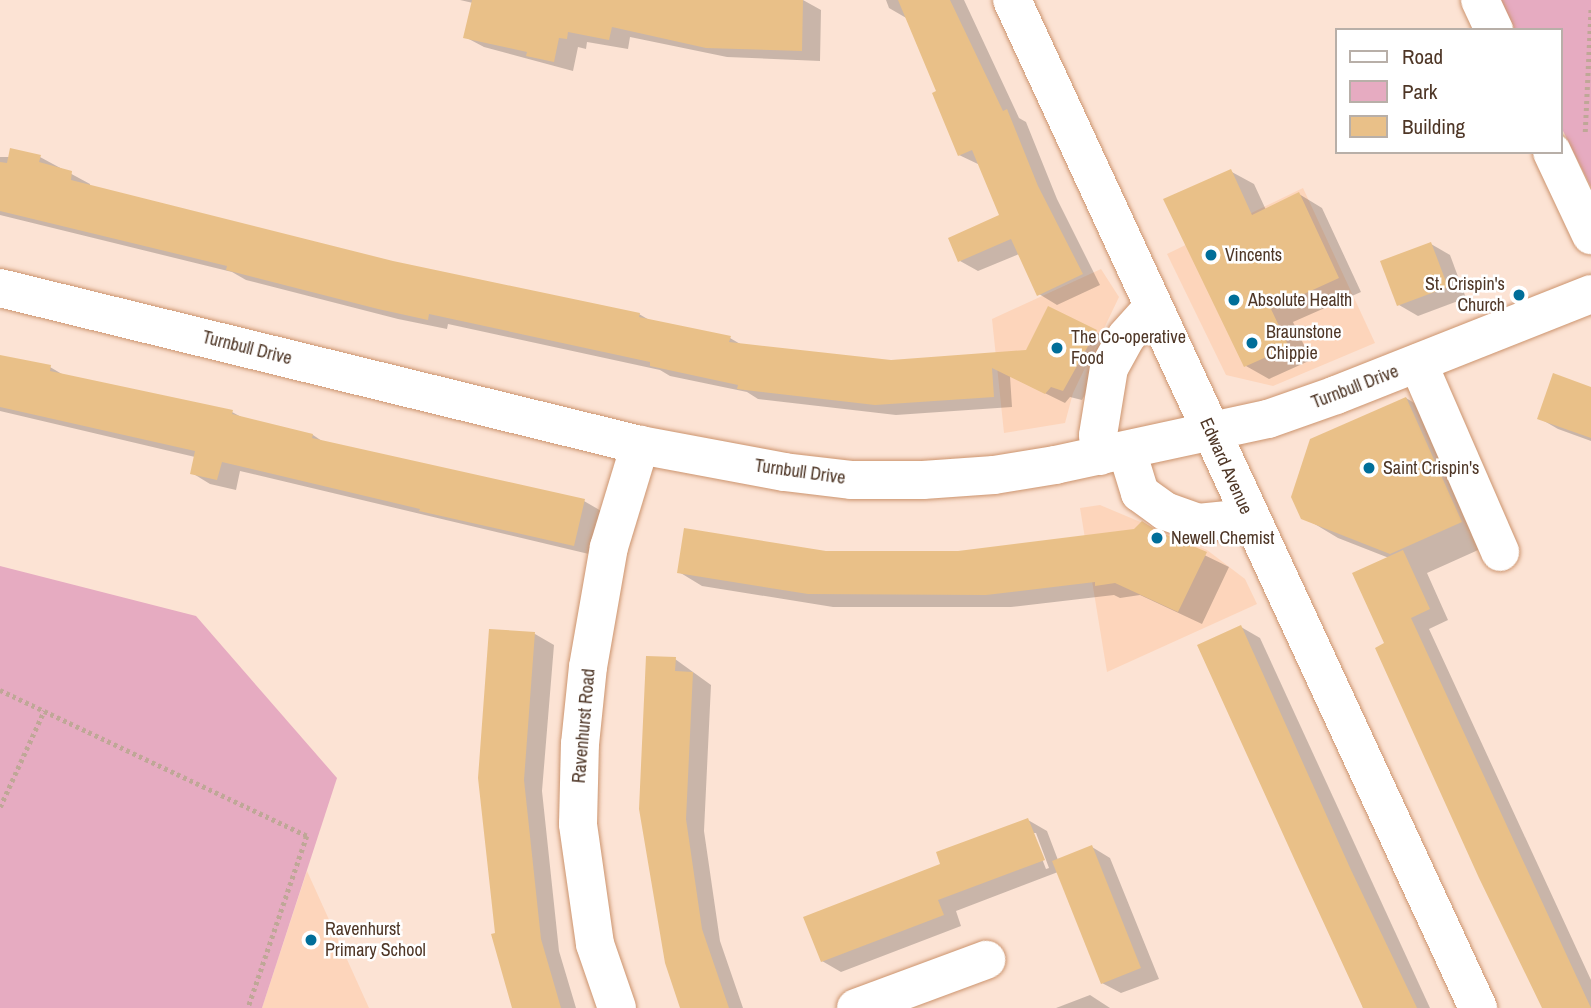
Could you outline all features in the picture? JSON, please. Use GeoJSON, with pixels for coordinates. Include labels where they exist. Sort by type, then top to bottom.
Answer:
{"type":"FeatureCollection","features":[{"type":"Feature","properties":{"kind":"street","name":"Edward Avenue"},"geometry":{"type":"LineString","coordinates":[[1012,0],[1152,308],[1478,1008]]}},
{"type":"Feature","properties":{"kind":"street"},"geometry":{"type":"LineString","coordinates":[[1480,0],[1493,28]]}},
{"type":"Feature","properties":{"kind":"street"},"geometry":{"type":"LineString","coordinates":[[1553,154],[1591,235]]}},
{"type":"Feature","properties":{"kind":"street","name":"Turnbull Drive"},"geometry":{"type":"LineString","coordinates":[[0,288],[640,445],[784,472],[851,480],[923,480],[995,475],[1114,453],[1268,419],[1591,294]]}},
{"type":"Feature","properties":{"kind":"street"},"geometry":{"type":"LineString","coordinates":[[1152,308],[1126,337],[1109,368],[1098,435],[1114,453],[1140,494],[1165,511],[1198,523],[1228,520],[1247,512]]}},
{"type":"Feature","properties":{"kind":"street"},"geometry":{"type":"LineString","coordinates":[[1418,363],[1500,552]]}},
{"type":"Feature","properties":{"kind":"street","name":"Ravenhurst Road"},"geometry":{"type":"LineString","coordinates":[[617,1008],[595,944],[578,824],[580,744],[588,667],[609,547],[640,445]]}},
{"type":"Feature","properties":{"kind":"street"},"geometry":{"type":"LineString","coordinates":[[856,1008],[986,960]]}},
{"type":"Feature","properties":{"kind":"path"},"geometry":{"type":"LineString","coordinates":[[1573,195],[1583,172],[1591,7]]}},
{"type":"Feature","properties":{"kind":"path"},"geometry":{"type":"LineString","coordinates":[[0,690],[307,836],[248,1008]]}},
{"type":"Feature","properties":{"kind":"path"},"geometry":{"type":"LineString","coordinates":[[0,807],[44,711]]}},
{"type":"Feature","properties":{"kind":"shaded area"},"geometry":{"type":"Polygon","coordinates":[[[1303,188],[1375,343],[1273,386],[1226,375],[1167,254],[1303,188]]]}},
{"type":"Feature","properties":{"kind":"shaded area"},"geometry":{"type":"Polygon","coordinates":[[[1101,269],[1119,297],[1073,393],[1065,423],[1004,433],[992,319],[1101,269]]]}},
{"type":"Feature","properties":{"kind":"shaded area"},"geometry":{"type":"Polygon","coordinates":[[[1100,505],[1207,550],[1245,579],[1257,604],[1107,672],[1080,508],[1100,505]]]}},
{"type":"Feature","properties":{"kind":"shaded area","name":"Ravenhurst Primary School"},"geometry":{"type":"Polygon","coordinates":[[[307,871],[369,1008],[262,1008],[307,871]]]}},
{"type":"Feature","properties":{"kind":"green space"},"geometry":{"type":"Polygon","coordinates":[[[1501,0],[1591,0],[1591,187],[1563,131],[1563,28],[1514,28],[1501,0]]]}},
{"type":"Feature","properties":{"kind":"green space"},"geometry":{"type":"Polygon","coordinates":[[[0,566],[196,616],[337,778],[262,1008],[0,1008],[0,566]]]}},
{"type":"Feature","properties":{"kind":"building"},"geometry":{"type":"Polygon","coordinates":[[[472,0],[803,0],[802,51],[706,48],[612,27],[609,40],[568,32],[567,39],[559,38],[554,62],[526,56],[527,52],[463,38],[472,0]]]}},
{"type":"Feature","properties":{"kind":"building"},"geometry":{"type":"Polygon","coordinates":[[[898,0],[950,0],[1003,111],[1007,109],[1038,186],[1083,274],[1037,296],[1011,239],[958,262],[948,238],[999,215],[972,150],[958,156],[932,93],[936,91],[898,0]]]}},
{"type":"Feature","properties":{"kind":"building"},"geometry":{"type":"Polygon","coordinates":[[[10,148],[41,155],[39,162],[72,171],[71,180],[393,261],[640,313],[639,317],[731,336],[729,342],[891,360],[1026,350],[1048,306],[1097,330],[1063,391],[1051,387],[1045,394],[992,368],[994,397],[875,405],[737,389],[738,385],[650,366],[650,362],[429,314],[428,320],[378,309],[226,270],[227,266],[0,211],[0,162],[7,163],[10,148]]]}},
{"type":"Feature","properties":{"kind":"building"},"geometry":{"type":"Polygon","coordinates":[[[1231,169],[1252,215],[1299,192],[1339,278],[1271,309],[1289,347],[1244,367],[1163,199],[1231,169]]]}},
{"type":"Feature","properties":{"kind":"building"},"geometry":{"type":"Polygon","coordinates":[[[1431,242],[1448,287],[1397,306],[1380,261],[1431,242]]]}},
{"type":"Feature","properties":{"kind":"building"},"geometry":{"type":"Polygon","coordinates":[[[0,355],[51,365],[50,371],[233,410],[232,414],[313,434],[312,438],[585,499],[574,546],[222,462],[217,480],[190,474],[195,451],[0,407],[0,355]]]}},
{"type":"Feature","properties":{"kind":"building"},"geometry":{"type":"Polygon","coordinates":[[[1553,373],[1591,387],[1591,438],[1537,419],[1553,373]]]}},
{"type":"Feature","properties":{"kind":"building","name":"Saint Crispin's"},"geometry":{"type":"Polygon","coordinates":[[[1406,397],[1462,522],[1390,554],[1301,519],[1291,497],[1310,439],[1406,397]]]}},
{"type":"Feature","properties":{"kind":"building"},"geometry":{"type":"Polygon","coordinates":[[[1142,521],[1157,531],[1207,552],[1178,612],[1115,583],[1095,586],[1095,582],[986,595],[808,594],[677,573],[684,528],[826,551],[958,551],[1134,529],[1142,521]]]}},
{"type":"Feature","properties":{"kind":"building"},"geometry":{"type":"Polygon","coordinates":[[[1403,550],[1430,609],[1411,618],[1591,1008],[1542,1008],[1479,878],[1375,648],[1384,643],[1352,573],[1403,550]]]}},
{"type":"Feature","properties":{"kind":"building"},"geometry":{"type":"Polygon","coordinates":[[[1241,625],[1351,870],[1417,1008],[1363,1008],[1297,865],[1197,645],[1241,625]]]}},
{"type":"Feature","properties":{"kind":"building"},"geometry":{"type":"Polygon","coordinates":[[[489,629],[535,632],[524,780],[541,939],[561,1008],[512,1008],[491,934],[495,933],[478,778],[489,629]]]}},
{"type":"Feature","properties":{"kind":"building"},"geometry":{"type":"Polygon","coordinates":[[[646,656],[676,657],[675,671],[693,672],[686,819],[702,929],[729,1008],[680,1008],[665,963],[639,809],[646,656]]]}},
{"type":"Feature","properties":{"kind":"building"},"geometry":{"type":"Polygon","coordinates":[[[1028,818],[1045,860],[938,900],[944,915],[821,962],[803,917],[940,864],[936,852],[1028,818]]]}},
{"type":"Feature","properties":{"kind":"building"},"geometry":{"type":"Polygon","coordinates":[[[1092,845],[1141,968],[1101,984],[1052,861],[1092,845]]]}},
{"type":"Feature","properties":{"kind":"place","name":"Vincents"},"geometry":{"type":"Point","coordinates":[1211,255]}},
{"type":"Feature","properties":{"kind":"place","name":"St. Crispin's Church"},"geometry":{"type":"Point","coordinates":[1519,295]}},
{"type":"Feature","properties":{"kind":"place","name":"Absolute Health"},"geometry":{"type":"Point","coordinates":[1234,300]}},
{"type":"Feature","properties":{"kind":"place","name":"Braunstone Chippie"},"geometry":{"type":"Point","coordinates":[1252,343]}},
{"type":"Feature","properties":{"kind":"place","name":"The Co-operative Food"},"geometry":{"type":"Point","coordinates":[1057,348]}},
{"type":"Feature","properties":{"kind":"place","name":"Saint Crispin's"},"geometry":{"type":"Point","coordinates":[1369,468]}},
{"type":"Feature","properties":{"kind":"place","name":"Newell Chemist"},"geometry":{"type":"Point","coordinates":[1157,538]}},
{"type":"Feature","properties":{"kind":"place","name":"Ravenhurst Primary School"},"geometry":{"type":"Point","coordinates":[311,940]}}]}
